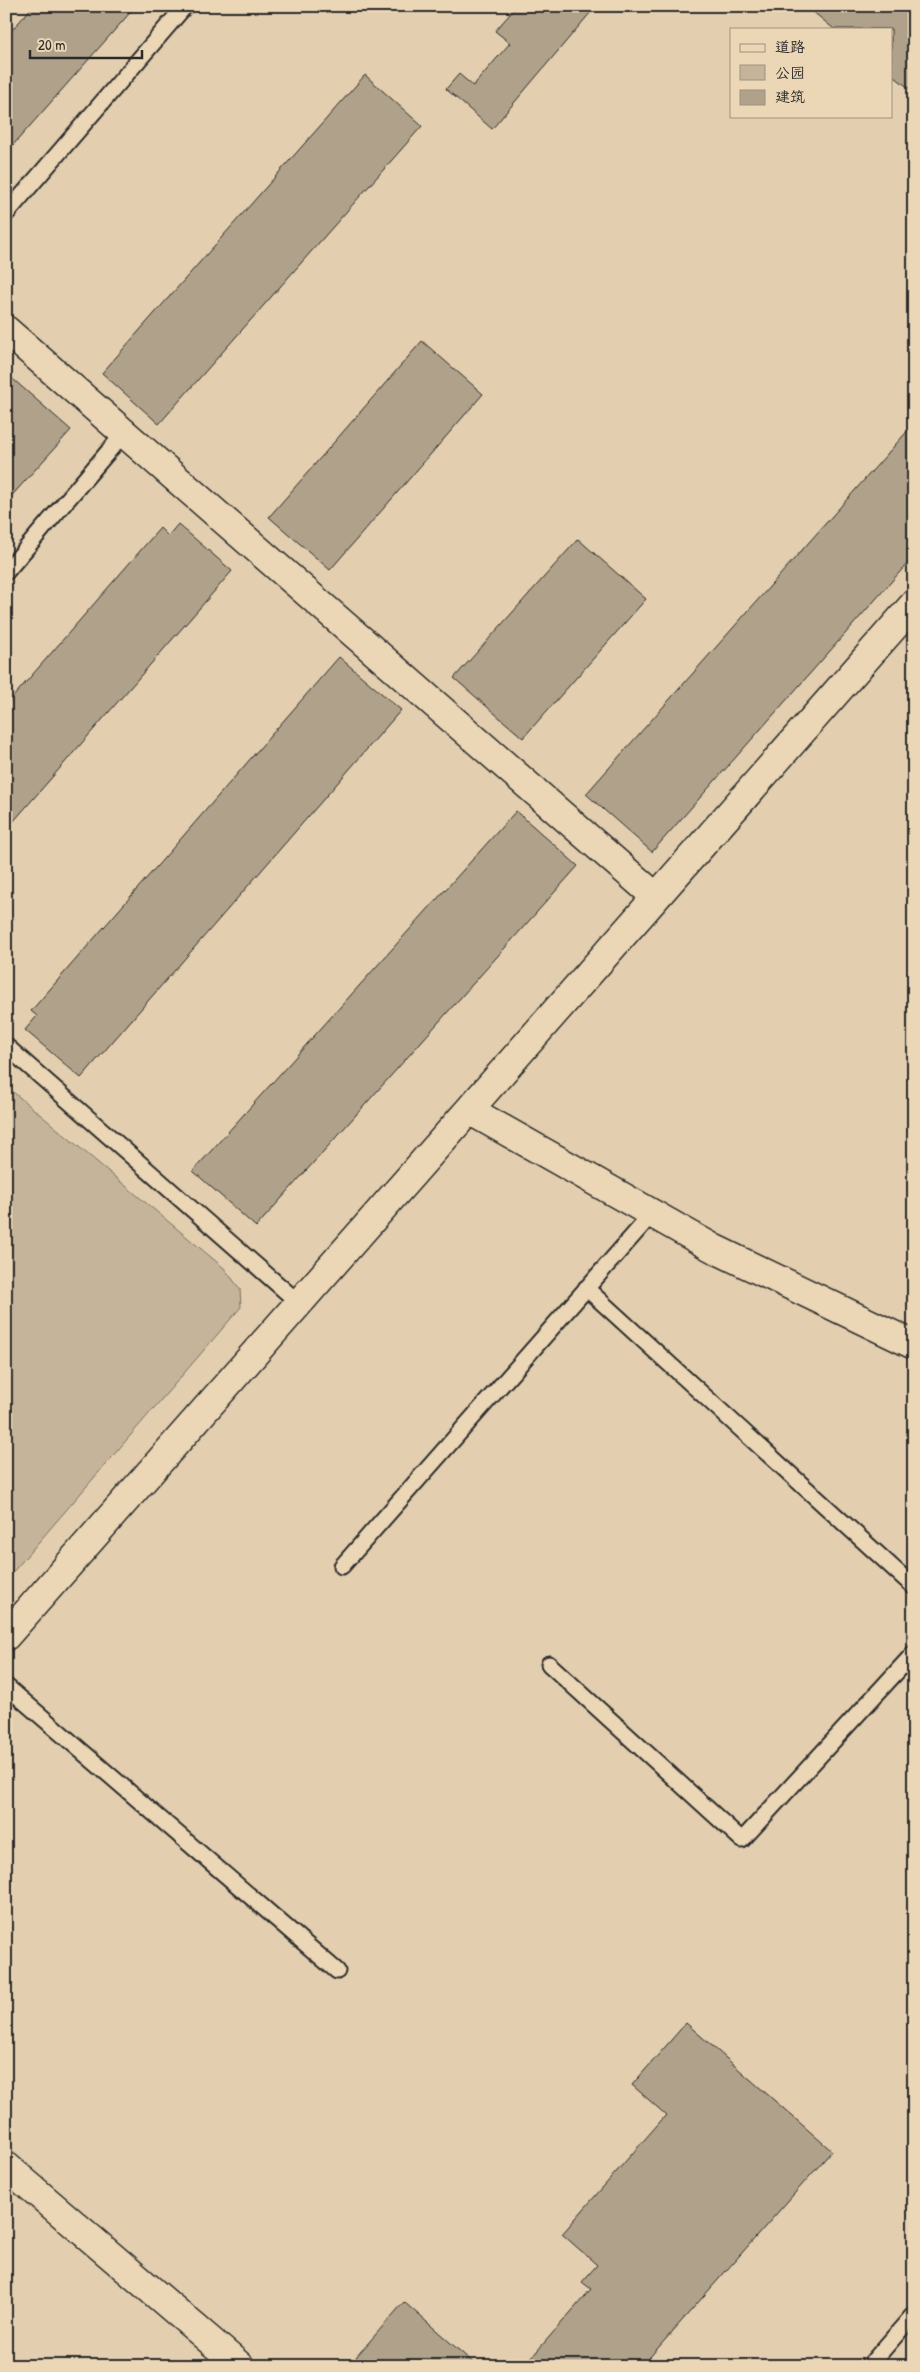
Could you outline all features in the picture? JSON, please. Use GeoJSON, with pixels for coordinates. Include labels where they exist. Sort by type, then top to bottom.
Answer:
{"type":"FeatureCollection","features":[{"type":"Feature","properties":{"kind":"street"},"geometry":{"type":"LineString","coordinates":[[6,330],[656,897]]}},
{"type":"Feature","properties":{"kind":"street"},"geometry":{"type":"LineString","coordinates":[[6,1636],[914,604]]}},
{"type":"Feature","properties":{"kind":"street"},"geometry":{"type":"LineString","coordinates":[[469,1110],[713,1248],[914,1345]]}},
{"type":"Feature","properties":{"kind":"street"},"geometry":{"type":"LineString","coordinates":[[6,2166],[240,2366]]}},
{"type":"Feature","properties":{"kind":"lane"},"geometry":{"type":"LineString","coordinates":[[6,214],[185,6]]}},
{"type":"Feature","properties":{"kind":"lane"},"geometry":{"type":"LineString","coordinates":[[6,572],[124,433]]}},
{"type":"Feature","properties":{"kind":"lane"},"geometry":{"type":"LineString","coordinates":[[6,1046],[299,1303]]}},
{"type":"Feature","properties":{"kind":"lane"},"geometry":{"type":"LineString","coordinates":[[342,1566],[652,1214]]}},
{"type":"Feature","properties":{"kind":"lane"},"geometry":{"type":"LineString","coordinates":[[586,1288],[914,1587]]}},
{"type":"Feature","properties":{"kind":"lane"},"geometry":{"type":"LineString","coordinates":[[549,1664],[742,1840],[914,1652]]}},
{"type":"Feature","properties":{"kind":"lane"},"geometry":{"type":"LineString","coordinates":[[6,1686],[337,1971]]}},
{"type":"Feature","properties":{"kind":"lane"},"geometry":{"type":"LineString","coordinates":[[869,2366],[914,2314]]}},
{"type":"Feature","properties":{"kind":"green space"},"geometry":{"type":"Polygon","coordinates":[[[6,1086],[224,1268],[240,1289],[241,1307],[6,1580],[6,1086]]]}},
{"type":"Feature","properties":{"kind":"building"},"geometry":{"type":"Polygon","coordinates":[[[33,6],[136,6],[6,153],[6,37],[33,6]]]}},
{"type":"Feature","properties":{"kind":"building"},"geometry":{"type":"Polygon","coordinates":[[[517,6],[596,6],[492,129],[446,89],[459,74],[473,86],[510,43],[495,31],[517,6]]]}},
{"type":"Feature","properties":{"kind":"building"},"geometry":{"type":"Polygon","coordinates":[[[806,6],[914,6],[914,92],[892,75],[892,28],[833,28],[806,6]]]}},
{"type":"Feature","properties":{"kind":"building"},"geometry":{"type":"Polygon","coordinates":[[[365,75],[422,126],[159,424],[102,373],[365,75]]]}},
{"type":"Feature","properties":{"kind":"building"},"geometry":{"type":"Polygon","coordinates":[[[422,341],[483,394],[330,570],[269,517],[422,341]]]}},
{"type":"Feature","properties":{"kind":"building"},"geometry":{"type":"Polygon","coordinates":[[[6,373],[71,430],[6,502],[6,373]]]}},
{"type":"Feature","properties":{"kind":"building"},"geometry":{"type":"Polygon","coordinates":[[[911,427],[914,429],[914,556],[652,852],[586,794],[911,427]]]}},
{"type":"Feature","properties":{"kind":"building"},"geometry":{"type":"Polygon","coordinates":[[[178,524],[232,571],[6,830],[6,705],[160,528],[168,536],[178,524]]]}},
{"type":"Feature","properties":{"kind":"building"},"geometry":{"type":"Polygon","coordinates":[[[578,539],[646,599],[523,738],[454,678],[578,539]]]}},
{"type":"Feature","properties":{"kind":"building"},"geometry":{"type":"Polygon","coordinates":[[[339,657],[401,710],[81,1078],[25,1030],[37,1016],[31,1011],[339,657]]]}},
{"type":"Feature","properties":{"kind":"building"},"geometry":{"type":"Polygon","coordinates":[[[516,811],[578,866],[256,1227],[193,1171],[516,811]]]}},
{"type":"Feature","properties":{"kind":"building"},"geometry":{"type":"Polygon","coordinates":[[[686,2023],[832,2151],[642,2366],[524,2366],[591,2289],[582,2282],[597,2265],[562,2234],[666,2115],[632,2085],[686,2023]]]}},
{"type":"Feature","properties":{"kind":"building"},"geometry":{"type":"Polygon","coordinates":[[[404,2302],[477,2366],[365,2366],[356,2357],[404,2302]]]}}]}
